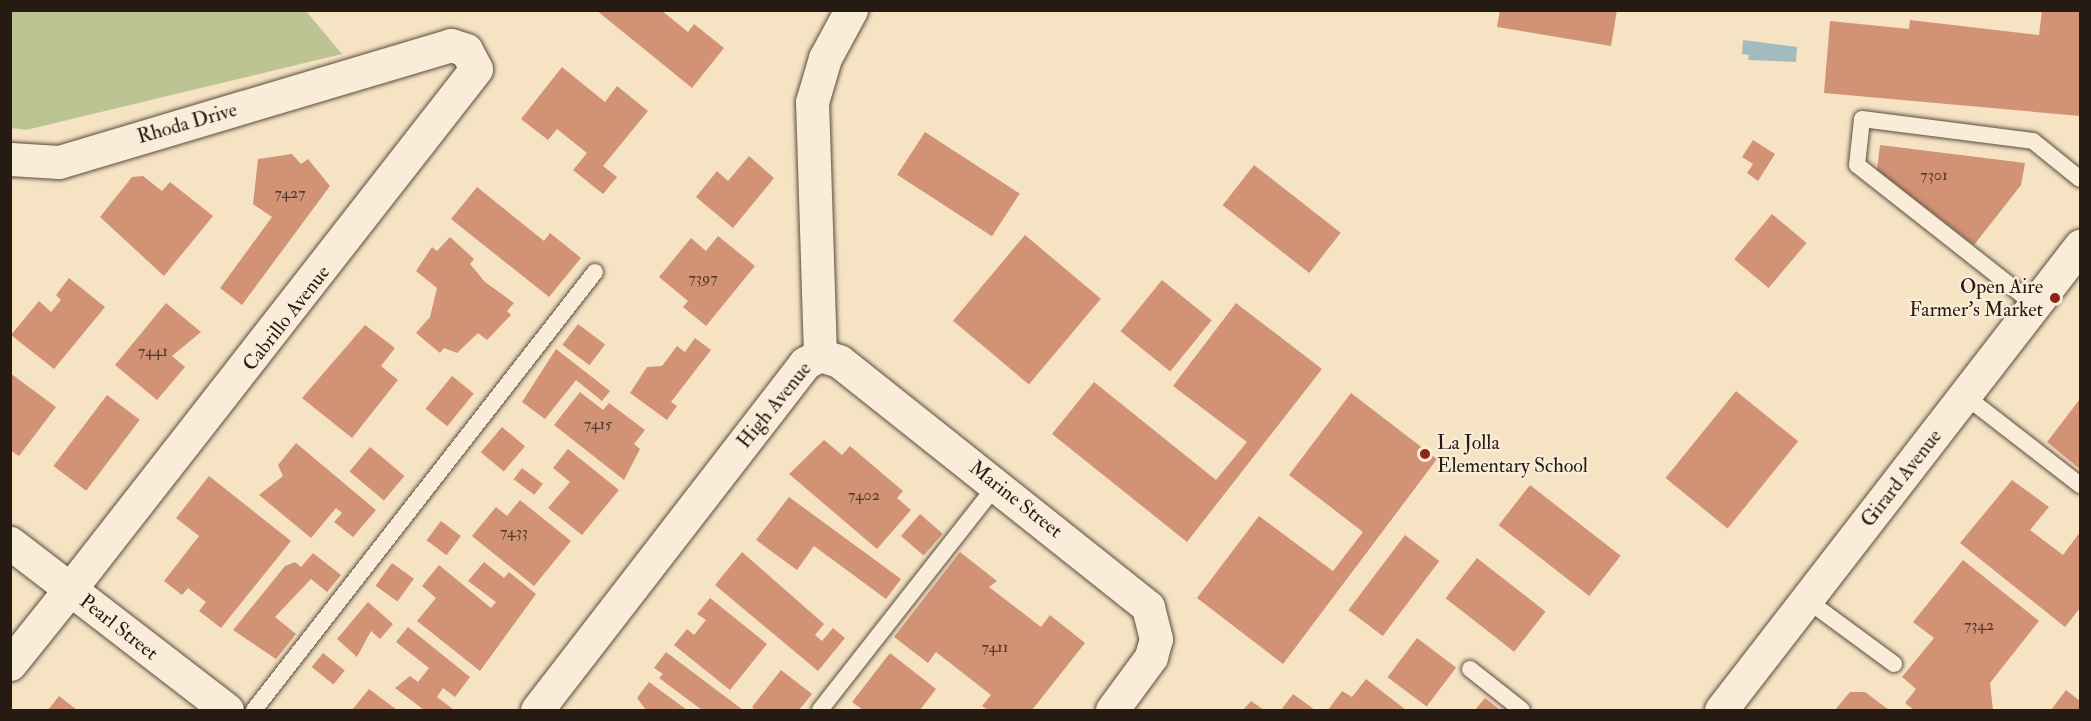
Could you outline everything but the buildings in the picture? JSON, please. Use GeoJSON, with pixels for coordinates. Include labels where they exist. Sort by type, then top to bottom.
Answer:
{"type":"FeatureCollection","features":[{"type":"Feature","properties":{"kind":"street","name":"High Avenue"},"geometry":{"type":"LineString","coordinates":[[537,711],[805,363],[820,355],[812,102],[825,58],[851,10]]}},
{"type":"Feature","properties":{"kind":"street","name":"Cabrillo Avenue"},"geometry":{"type":"LineString","coordinates":[[10,664],[476,69],[466,50],[451,45],[362,72]]}},
{"type":"Feature","properties":{"kind":"street","name":"Rhoda Drive"},"geometry":{"type":"LineString","coordinates":[[10,159],[59,162],[362,72]]}},
{"type":"Feature","properties":{"kind":"street","name":"Girard Avenue"},"geometry":{"type":"LineString","coordinates":[[1721,711],[2080,246]]}},
{"type":"Feature","properties":{"kind":"street","name":"Marine Street"},"geometry":{"type":"LineString","coordinates":[[820,355],[839,361],[997,484],[1148,607],[1155,639],[1140,676],[1112,711]]}},
{"type":"Feature","properties":{"kind":"street","name":"Pearl Street"},"geometry":{"type":"LineString","coordinates":[[10,543],[227,711]]}},
{"type":"Feature","properties":{"kind":"lane"},"geometry":{"type":"LineString","coordinates":[[2035,305],[1857,165],[1862,119],[2033,141],[2080,179]]}},
{"type":"Feature","properties":{"kind":"lane"},"geometry":{"type":"LineString","coordinates":[[254,711],[594,272]]}},
{"type":"Feature","properties":{"kind":"lane"},"geometry":{"type":"LineString","coordinates":[[1964,395],[2080,485]]}},
{"type":"Feature","properties":{"kind":"lane"},"geometry":{"type":"LineString","coordinates":[[819,711],[997,484]]}},
{"type":"Feature","properties":{"kind":"lane"},"geometry":{"type":"LineString","coordinates":[[1806,600],[1894,664]]}},
{"type":"Feature","properties":{"kind":"lane"},"geometry":{"type":"LineString","coordinates":[[1470,669],[1522,711]]}},
{"type":"Feature","properties":{"kind":"green space"},"geometry":{"type":"Polygon","coordinates":[[[11,10],[306,11],[342,54],[26,130],[11,128],[11,10]]]}},
{"type":"Feature","properties":{"kind":"water"},"geometry":{"type":"Polygon","coordinates":[[[1743,40],[1797,47],[1796,62],[1748,60],[1749,55],[1742,54],[1743,40]]]}},
{"type":"Feature","properties":{"kind":"place","name":"Open Aire Farmer’s Market"},"geometry":{"type":"Point","coordinates":[2055,298]}},
{"type":"Feature","properties":{"kind":"place","name":"La Jolla Elementary School"},"geometry":{"type":"Point","coordinates":[1425,454]}}]}
